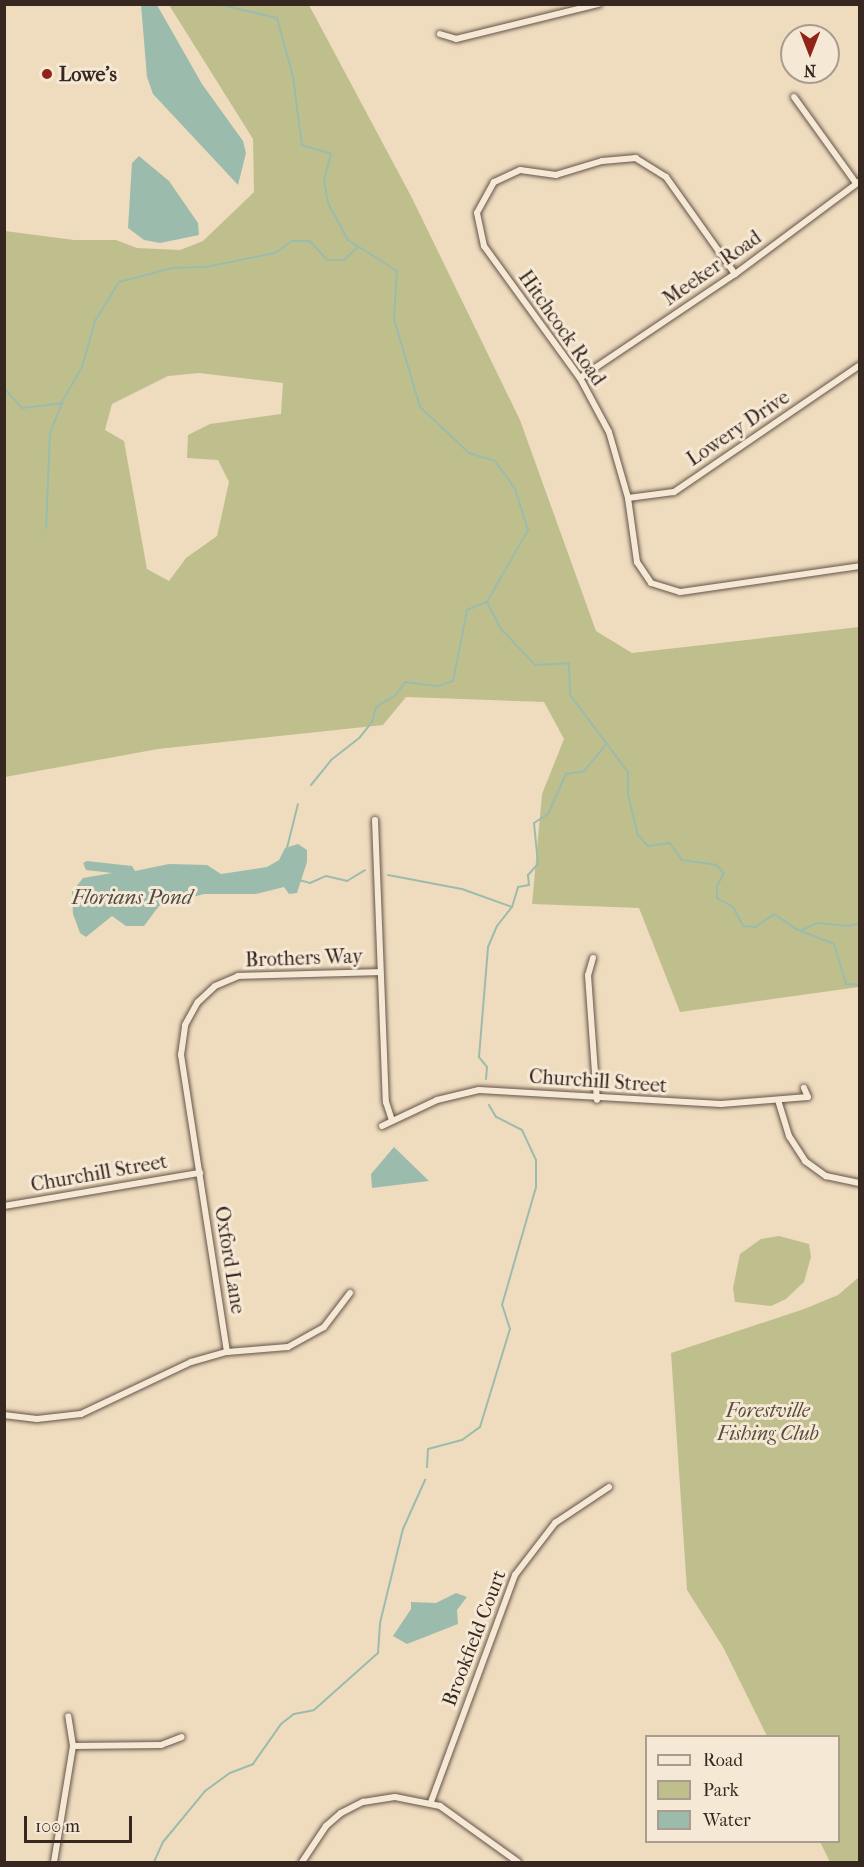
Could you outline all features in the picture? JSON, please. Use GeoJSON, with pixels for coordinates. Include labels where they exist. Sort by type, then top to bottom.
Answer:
{"type":"FeatureCollection","features":[{"type":"Feature","properties":{"kind":"street"},"geometry":{"type":"LineString","coordinates":[[440,34],[456,39],[599,4]]}},
{"type":"Feature","properties":{"kind":"street"},"geometry":{"type":"LineString","coordinates":[[794,97],[858,182]]}},
{"type":"Feature","properties":{"kind":"street","name":"Hitchcock Road"},"geometry":{"type":"LineString","coordinates":[[735,274],[666,177],[636,158],[602,161],[556,175],[520,170],[494,182],[477,213],[484,246],[580,378],[609,432],[628,498],[637,561],[651,583],[680,592],[860,566]]}},
{"type":"Feature","properties":{"kind":"street","name":"Meeker Road"},"geometry":{"type":"LineString","coordinates":[[580,378],[735,274],[858,182]]}},
{"type":"Feature","properties":{"kind":"street","name":"Lowery Drive"},"geometry":{"type":"LineString","coordinates":[[628,498],[674,492],[860,365]]}},
{"type":"Feature","properties":{"kind":"street"},"geometry":{"type":"LineString","coordinates":[[375,820],[386,1102],[392,1120]]}},
{"type":"Feature","properties":{"kind":"street"},"geometry":{"type":"LineString","coordinates":[[593,958],[588,975],[597,1100]]}},
{"type":"Feature","properties":{"kind":"street","name":"Brothers Way"},"geometry":{"type":"LineString","coordinates":[[200,1173],[181,1055],[185,1025],[198,1002],[215,986],[238,976],[380,972]]}},
{"type":"Feature","properties":{"kind":"street","name":"Churchill Street"},"geometry":{"type":"LineString","coordinates":[[382,1126],[437,1100],[479,1090],[597,1100],[721,1104],[808,1097],[804,1088]]}},
{"type":"Feature","properties":{"kind":"street"},"geometry":{"type":"LineString","coordinates":[[778,1100],[789,1136],[804,1161],[826,1176],[860,1183]]}},
{"type":"Feature","properties":{"kind":"street","name":"Churchill Street"},"geometry":{"type":"LineString","coordinates":[[4,1206],[200,1173]]}},
{"type":"Feature","properties":{"kind":"street","name":"Oxford Lane"},"geometry":{"type":"LineString","coordinates":[[200,1173],[227,1352]]}},
{"type":"Feature","properties":{"kind":"street"},"geometry":{"type":"LineString","coordinates":[[4,1415],[38,1419],[81,1414],[191,1362],[227,1352],[288,1347],[324,1327],[350,1293]]}},
{"type":"Feature","properties":{"kind":"street","name":"Brookfield Court"},"geometry":{"type":"LineString","coordinates":[[431,1802],[515,1575],[555,1523],[609,1487]]}},
{"type":"Feature","properties":{"kind":"street"},"geometry":{"type":"LineString","coordinates":[[54,1863],[73,1746],[68,1716]]}},
{"type":"Feature","properties":{"kind":"street"},"geometry":{"type":"LineString","coordinates":[[73,1746],[161,1745],[182,1737]]}},
{"type":"Feature","properties":{"kind":"street"},"geometry":{"type":"LineString","coordinates":[[302,1863],[326,1826],[363,1802],[395,1797],[431,1802],[518,1863]]}},
{"type":"Feature","properties":{"kind":"green space"},"geometry":{"type":"Polygon","coordinates":[[[169,5],[309,5],[412,198],[520,420],[596,631],[632,653],[859,627],[859,987],[680,1012],[639,908],[532,904],[542,794],[564,739],[544,702],[406,697],[383,725],[158,749],[5,777],[5,231],[74,240],[116,240],[137,248],[180,250],[203,241],[254,192],[253,139],[169,5]],[[199,373],[168,376],[112,404],[105,430],[124,441],[147,569],[169,581],[186,558],[217,536],[229,482],[218,460],[187,458],[188,435],[210,424],[281,414],[283,383],[199,373]]]}},
{"type":"Feature","properties":{"kind":"green space"},"geometry":{"type":"Polygon","coordinates":[[[779,1236],[809,1244],[811,1257],[804,1282],[786,1299],[771,1306],[735,1302],[733,1288],[740,1254],[761,1239],[779,1236]]]}},
{"type":"Feature","properties":{"kind":"green space","name":"Forestville Fishing Club"},"geometry":{"type":"Polygon","coordinates":[[[859,1277],[859,1862],[830,1862],[820,1843],[840,1843],[840,1735],[767,1735],[723,1647],[687,1590],[671,1353],[804,1309],[838,1295],[859,1277]]]}},
{"type":"Feature","properties":{"kind":"water"},"geometry":{"type":"Polygon","coordinates":[[[141,5],[157,5],[202,84],[243,141],[246,153],[238,185],[153,94],[147,77],[141,5]]]}},
{"type":"Feature","properties":{"kind":"water"},"geometry":{"type":"Polygon","coordinates":[[[139,156],[169,181],[198,223],[199,235],[160,243],[144,240],[128,228],[132,163],[139,156]]]}},
{"type":"Feature","properties":{"kind":"water","name":"Florians Pond"},"geometry":{"type":"Polygon","coordinates":[[[298,844],[307,850],[307,862],[297,893],[289,894],[284,887],[256,894],[204,894],[159,906],[144,926],[126,926],[112,916],[86,937],[80,933],[73,914],[72,892],[83,878],[112,873],[86,870],[83,863],[87,861],[132,866],[135,871],[169,864],[207,865],[221,874],[267,867],[279,860],[285,848],[298,844]]]}},
{"type":"Feature","properties":{"kind":"water"},"geometry":{"type":"Polygon","coordinates":[[[394,1147],[429,1181],[372,1188],[371,1174],[394,1147]]]}},
{"type":"Feature","properties":{"kind":"water"},"geometry":{"type":"Polygon","coordinates":[[[456,1593],[467,1597],[457,1610],[458,1624],[407,1644],[393,1636],[411,1609],[411,1602],[436,1603],[456,1593]]]}},
{"type":"Feature","properties":{"kind":"waterway"},"geometry":{"type":"LineString","coordinates":[[217,4],[277,18],[293,77],[302,145],[331,154],[324,180],[328,203],[348,240],[397,271],[394,319],[420,407],[469,453],[495,461],[515,489],[528,530],[487,602],[501,629],[535,665],[569,663],[570,695],[628,772],[628,795],[638,835],[648,846],[670,843],[682,860],[716,865],[724,873],[717,886],[717,898],[733,907],[743,926],[755,927],[774,914],[796,929],[834,944],[846,984],[860,985]]}},
{"type":"Feature","properties":{"kind":"waterway"},"geometry":{"type":"LineString","coordinates":[[46,528],[50,434],[63,400],[82,367],[95,321],[119,282],[172,268],[206,267],[275,253],[292,241],[310,241],[327,260],[344,260],[358,247]]}},
{"type":"Feature","properties":{"kind":"waterway"},"geometry":{"type":"LineString","coordinates":[[4,388],[22,408],[61,403]]}},
{"type":"Feature","properties":{"kind":"waterway"},"geometry":{"type":"LineString","coordinates":[[311,785],[331,760],[360,737],[372,722],[376,707],[396,695],[405,682],[439,686],[453,681],[467,610],[487,602]]}},
{"type":"Feature","properties":{"kind":"waterway"},"geometry":{"type":"LineString","coordinates":[[486,1079],[487,1067],[479,1057],[488,947],[497,926],[512,907],[518,887],[529,885],[528,875],[538,864],[534,823],[548,814],[566,774],[584,771],[605,746]]}},
{"type":"Feature","properties":{"kind":"waterway"},"geometry":{"type":"LineString","coordinates":[[287,848],[298,804]]}},
{"type":"Feature","properties":{"kind":"waterway"},"geometry":{"type":"LineString","coordinates":[[299,880],[310,883],[326,876],[347,881],[365,870]]}},
{"type":"Feature","properties":{"kind":"waterway"},"geometry":{"type":"LineString","coordinates":[[388,875],[462,889],[512,907]]}},
{"type":"Feature","properties":{"kind":"waterway"},"geometry":{"type":"LineString","coordinates":[[802,930],[817,923],[849,926],[860,923]]}},
{"type":"Feature","properties":{"kind":"waterway"},"geometry":{"type":"LineString","coordinates":[[427,1467],[428,1449],[462,1440],[480,1427],[510,1329],[502,1305],[536,1187],[536,1160],[522,1130],[496,1117],[489,1105]]}},
{"type":"Feature","properties":{"kind":"waterway"},"geometry":{"type":"LineString","coordinates":[[154,1862],[163,1842],[205,1791],[230,1773],[253,1764],[281,1724],[294,1714],[314,1710],[378,1653],[380,1623],[403,1529],[425,1480]]}},
{"type":"Feature","properties":{"kind":"place","name":"Lowe's"},"geometry":{"type":"Point","coordinates":[47,74]}}]}
